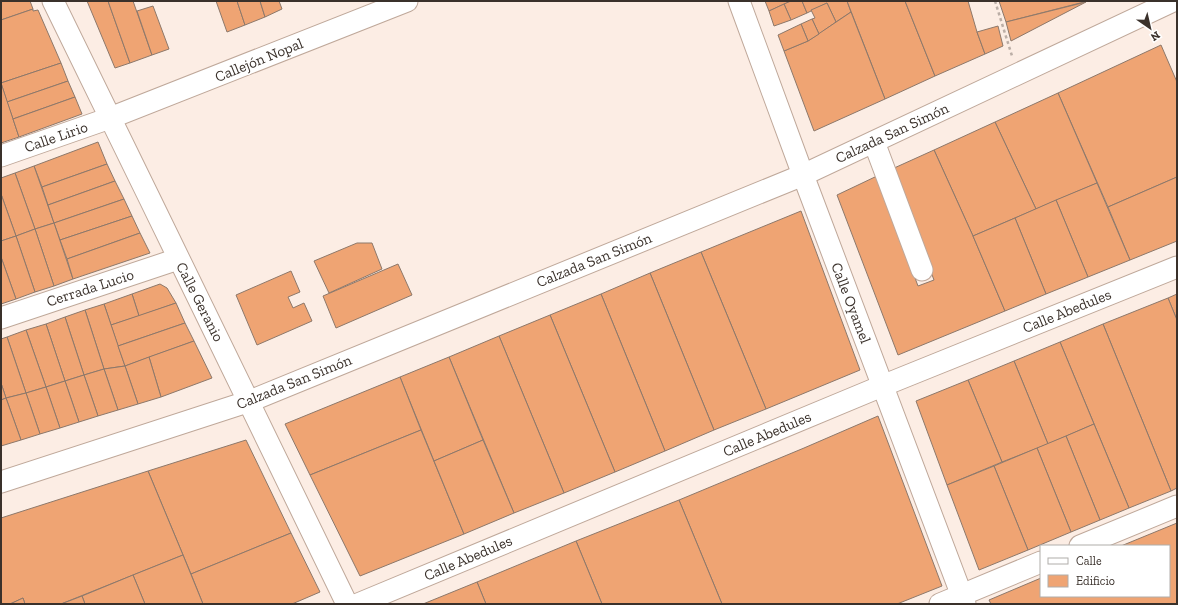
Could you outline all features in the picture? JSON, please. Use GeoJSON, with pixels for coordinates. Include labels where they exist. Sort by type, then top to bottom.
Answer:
{"type":"FeatureCollection","features":[{"type":"Feature","properties":{"kind":"street","name":"Calle Geranio"},"geometry":{"type":"LineString","coordinates":[[53,1],[178,259],[250,401],[347,604]]}},
{"type":"Feature","properties":{"kind":"street","name":"Callejón Nopal"},"geometry":{"type":"LineString","coordinates":[[110,118],[407,1]]}},
{"type":"Feature","properties":{"kind":"street","name":"Calle Oyamel"},"geometry":{"type":"LineString","coordinates":[[739,1],[963,600]]}},
{"type":"Feature","properties":{"kind":"street","name":"Calzada San Simón"},"geometry":{"type":"LineString","coordinates":[[1,482],[250,401],[803,175],[1173,1]]}},
{"type":"Feature","properties":{"kind":"street","name":"Calle Lirio"},"geometry":{"type":"LineString","coordinates":[[1,156],[110,118]]}},
{"type":"Feature","properties":{"kind":"street"},"geometry":{"type":"LineString","coordinates":[[874,142],[922,270]]}},
{"type":"Feature","properties":{"kind":"street","name":"Cerrada Lucio"},"geometry":{"type":"LineString","coordinates":[[1,318],[178,259]]}},
{"type":"Feature","properties":{"kind":"street","name":"Calle Abedules"},"geometry":{"type":"LineString","coordinates":[[358,604],[882,386],[1177,267]]}},
{"type":"Feature","properties":{"kind":"street"},"geometry":{"type":"LineString","coordinates":[[1082,545],[1177,506]]}},
{"type":"Feature","properties":{"kind":"street"},"geometry":{"type":"LineString","coordinates":[[940,604],[963,600],[1040,562]]}},
{"type":"Feature","properties":{"kind":"path"},"geometry":{"type":"LineString","coordinates":[[995,1],[1017,74]]}},
{"type":"Feature","properties":{"kind":"building"},"geometry":{"type":"Polygon","coordinates":[[[1,1],[30,1],[33,9],[1,20],[1,1]]]}},
{"type":"Feature","properties":{"kind":"building"},"geometry":{"type":"Polygon","coordinates":[[[87,1],[108,1],[130,63],[115,68],[87,1]]]}},
{"type":"Feature","properties":{"kind":"building"},"geometry":{"type":"Polygon","coordinates":[[[108,1],[133,1],[152,55],[130,63],[108,1]]]}},
{"type":"Feature","properties":{"kind":"building"},"geometry":{"type":"Polygon","coordinates":[[[216,1],[237,1],[245,25],[227,32],[216,1]]]}},
{"type":"Feature","properties":{"kind":"building"},"geometry":{"type":"Polygon","coordinates":[[[237,1],[260,1],[265,17],[245,25],[237,1]]]}},
{"type":"Feature","properties":{"kind":"building"},"geometry":{"type":"Polygon","coordinates":[[[260,1],[279,1],[282,9],[265,17],[260,1]]]}},
{"type":"Feature","properties":{"kind":"building"},"geometry":{"type":"Polygon","coordinates":[[[765,1],[791,1],[769,11],[765,1]]]}},
{"type":"Feature","properties":{"kind":"building"},"geometry":{"type":"Polygon","coordinates":[[[791,1],[802,1],[807,13],[791,20],[784,4],[791,1]]]}},
{"type":"Feature","properties":{"kind":"building"},"geometry":{"type":"Polygon","coordinates":[[[802,1],[847,1],[851,12],[836,22],[827,3],[807,13],[802,1]]]}},
{"type":"Feature","properties":{"kind":"building"},"geometry":{"type":"Polygon","coordinates":[[[847,1],[905,1],[935,76],[885,99],[847,1]]]}},
{"type":"Feature","properties":{"kind":"building"},"geometry":{"type":"Polygon","coordinates":[[[905,1],[968,1],[985,54],[935,76],[905,1]]]}},
{"type":"Feature","properties":{"kind":"building"},"geometry":{"type":"Polygon","coordinates":[[[999,1],[1088,1],[1006,22],[999,1]]]}},
{"type":"Feature","properties":{"kind":"building"},"geometry":{"type":"Polygon","coordinates":[[[1086,2],[1011,41],[1006,22],[1086,2]]]}},
{"type":"Feature","properties":{"kind":"building"},"geometry":{"type":"Polygon","coordinates":[[[827,3],[836,22],[819,34],[812,19],[815,18],[811,10],[827,3]]]}},
{"type":"Feature","properties":{"kind":"building"},"geometry":{"type":"Polygon","coordinates":[[[784,4],[791,20],[774,26],[769,11],[784,4]]]}},
{"type":"Feature","properties":{"kind":"building"},"geometry":{"type":"Polygon","coordinates":[[[153,6],[169,49],[152,55],[137,11],[153,6]]]}},
{"type":"Feature","properties":{"kind":"building"},"geometry":{"type":"Polygon","coordinates":[[[33,9],[33,11],[38,10],[61,63],[1,83],[1,20],[33,9]]]}},
{"type":"Feature","properties":{"kind":"building"},"geometry":{"type":"Polygon","coordinates":[[[851,12],[885,99],[814,131],[784,51],[808,41],[851,12]]]}},
{"type":"Feature","properties":{"kind":"building"},"geometry":{"type":"Polygon","coordinates":[[[812,19],[819,34],[808,41],[801,24],[812,19]]]}},
{"type":"Feature","properties":{"kind":"building"},"geometry":{"type":"Polygon","coordinates":[[[801,24],[808,41],[784,51],[778,35],[801,24]]]}},
{"type":"Feature","properties":{"kind":"building"},"geometry":{"type":"Polygon","coordinates":[[[998,26],[1003,46],[985,54],[977,32],[998,26]]]}},
{"type":"Feature","properties":{"kind":"building"},"geometry":{"type":"Polygon","coordinates":[[[1161,45],[1177,82],[1177,177],[1108,207],[1058,93],[1161,45]]]}},
{"type":"Feature","properties":{"kind":"building"},"geometry":{"type":"Polygon","coordinates":[[[61,63],[68,81],[7,102],[1,83],[61,63]]]}},
{"type":"Feature","properties":{"kind":"building"},"geometry":{"type":"Polygon","coordinates":[[[68,81],[75,97],[13,119],[7,102],[68,81]]]}},
{"type":"Feature","properties":{"kind":"building"},"geometry":{"type":"Polygon","coordinates":[[[1,83],[19,137],[1,143],[1,83]]]}},
{"type":"Feature","properties":{"kind":"building"},"geometry":{"type":"Polygon","coordinates":[[[1058,93],[1097,183],[1036,209],[995,122],[1058,93]]]}},
{"type":"Feature","properties":{"kind":"building"},"geometry":{"type":"Polygon","coordinates":[[[75,97],[82,114],[19,137],[13,119],[75,97]]]}},
{"type":"Feature","properties":{"kind":"building"},"geometry":{"type":"Polygon","coordinates":[[[995,122],[1036,209],[973,236],[934,150],[995,122]]]}},
{"type":"Feature","properties":{"kind":"building"},"geometry":{"type":"Polygon","coordinates":[[[98,142],[107,164],[42,187],[34,166],[98,142]]]}},
{"type":"Feature","properties":{"kind":"building"},"geometry":{"type":"Polygon","coordinates":[[[934,150],[1005,311],[898,355],[837,195],[877,176],[918,286],[934,280],[892,169],[934,150]]]}},
{"type":"Feature","properties":{"kind":"building"},"geometry":{"type":"Polygon","coordinates":[[[107,164],[115,181],[48,205],[42,187],[107,164]]]}},
{"type":"Feature","properties":{"kind":"building"},"geometry":{"type":"Polygon","coordinates":[[[34,166],[54,223],[35,229],[15,173],[34,166]]]}},
{"type":"Feature","properties":{"kind":"building"},"geometry":{"type":"Polygon","coordinates":[[[15,173],[35,229],[16,236],[1,194],[1,178],[15,173]]]}},
{"type":"Feature","properties":{"kind":"building"},"geometry":{"type":"Polygon","coordinates":[[[1177,177],[1177,241],[1130,260],[1108,207],[1177,177]]]}},
{"type":"Feature","properties":{"kind":"building"},"geometry":{"type":"Polygon","coordinates":[[[115,181],[124,199],[54,223],[48,205],[115,181]]]}},
{"type":"Feature","properties":{"kind":"building"},"geometry":{"type":"Polygon","coordinates":[[[1097,183],[1130,260],[1088,277],[1056,200],[1097,183]]]}},
{"type":"Feature","properties":{"kind":"building"},"geometry":{"type":"Polygon","coordinates":[[[1,194],[16,236],[1,241],[1,194]]]}},
{"type":"Feature","properties":{"kind":"building"},"geometry":{"type":"Polygon","coordinates":[[[124,199],[132,216],[60,240],[54,223],[124,199]]]}},
{"type":"Feature","properties":{"kind":"building"},"geometry":{"type":"Polygon","coordinates":[[[1056,200],[1088,277],[1046,294],[1015,218],[1056,200]]]}},
{"type":"Feature","properties":{"kind":"building"},"geometry":{"type":"Polygon","coordinates":[[[801,211],[860,370],[766,409],[701,252],[801,211]]]}},
{"type":"Feature","properties":{"kind":"building"},"geometry":{"type":"Polygon","coordinates":[[[132,216],[140,233],[67,259],[60,240],[132,216]]]}},
{"type":"Feature","properties":{"kind":"building"},"geometry":{"type":"Polygon","coordinates":[[[1015,218],[1046,294],[1005,311],[973,236],[1015,218]]]}},
{"type":"Feature","properties":{"kind":"building"},"geometry":{"type":"Polygon","coordinates":[[[54,223],[73,279],[54,286],[35,229],[54,223]]]}},
{"type":"Feature","properties":{"kind":"building"},"geometry":{"type":"Polygon","coordinates":[[[35,229],[54,286],[35,292],[16,236],[35,229]]]}},
{"type":"Feature","properties":{"kind":"building"},"geometry":{"type":"Polygon","coordinates":[[[140,233],[150,253],[73,279],[67,259],[140,233]]]}},
{"type":"Feature","properties":{"kind":"building"},"geometry":{"type":"Polygon","coordinates":[[[16,236],[35,292],[16,299],[1,257],[1,241],[16,236]]]}},
{"type":"Feature","properties":{"kind":"building"},"geometry":{"type":"Polygon","coordinates":[[[357,243],[372,243],[382,269],[329,293],[314,261],[357,243]]]}},
{"type":"Feature","properties":{"kind":"building"},"geometry":{"type":"Polygon","coordinates":[[[701,252],[766,409],[714,430],[650,273],[701,252]]]}},
{"type":"Feature","properties":{"kind":"building"},"geometry":{"type":"Polygon","coordinates":[[[1,257],[16,299],[1,304],[1,257]]]}},
{"type":"Feature","properties":{"kind":"building"},"geometry":{"type":"Polygon","coordinates":[[[398,264],[412,295],[336,328],[323,296],[398,264]]]}},
{"type":"Feature","properties":{"kind":"building"},"geometry":{"type":"Polygon","coordinates":[[[291,271],[300,292],[288,297],[293,308],[304,303],[312,321],[257,345],[236,295],[291,271]]]}},
{"type":"Feature","properties":{"kind":"building"},"geometry":{"type":"Polygon","coordinates":[[[650,273],[714,430],[665,451],[601,294],[650,273]]]}},
{"type":"Feature","properties":{"kind":"building"},"geometry":{"type":"Polygon","coordinates":[[[160,284],[167,288],[176,303],[139,316],[132,294],[160,284]]]}},
{"type":"Feature","properties":{"kind":"building"},"geometry":{"type":"Polygon","coordinates":[[[132,294],[139,316],[111,325],[104,304],[132,294]]]}},
{"type":"Feature","properties":{"kind":"building"},"geometry":{"type":"Polygon","coordinates":[[[601,294],[665,451],[615,472],[550,315],[601,294]]]}},
{"type":"Feature","properties":{"kind":"building"},"geometry":{"type":"Polygon","coordinates":[[[1177,294],[1177,320],[1168,298],[1177,294]]]}},
{"type":"Feature","properties":{"kind":"building"},"geometry":{"type":"Polygon","coordinates":[[[1168,298],[1177,320],[1177,488],[1171,491],[1103,324],[1168,298]]]}},
{"type":"Feature","properties":{"kind":"building"},"geometry":{"type":"Polygon","coordinates":[[[176,303],[185,323],[118,346],[111,325],[176,303]]]}},
{"type":"Feature","properties":{"kind":"building"},"geometry":{"type":"Polygon","coordinates":[[[104,304],[125,366],[104,369],[85,310],[104,304]]]}},
{"type":"Feature","properties":{"kind":"building"},"geometry":{"type":"Polygon","coordinates":[[[85,310],[104,369],[84,375],[65,317],[85,310]]]}},
{"type":"Feature","properties":{"kind":"building"},"geometry":{"type":"Polygon","coordinates":[[[550,315],[615,472],[564,493],[499,336],[550,315]]]}},
{"type":"Feature","properties":{"kind":"building"},"geometry":{"type":"Polygon","coordinates":[[[65,317],[84,375],[65,381],[46,324],[65,317]]]}},
{"type":"Feature","properties":{"kind":"building"},"geometry":{"type":"Polygon","coordinates":[[[185,323],[194,341],[125,366],[118,346],[185,323]]]}},
{"type":"Feature","properties":{"kind":"building"},"geometry":{"type":"Polygon","coordinates":[[[46,324],[65,381],[46,387],[26,330],[46,324]]]}},
{"type":"Feature","properties":{"kind":"building"},"geometry":{"type":"Polygon","coordinates":[[[1103,324],[1171,491],[1129,508],[1060,342],[1103,324]]]}},
{"type":"Feature","properties":{"kind":"building"},"geometry":{"type":"Polygon","coordinates":[[[26,330],[46,387],[26,393],[7,337],[26,330]]]}},
{"type":"Feature","properties":{"kind":"building"},"geometry":{"type":"Polygon","coordinates":[[[499,336],[564,493],[514,513],[449,357],[499,336]]]}},
{"type":"Feature","properties":{"kind":"building"},"geometry":{"type":"Polygon","coordinates":[[[7,337],[26,393],[6,398],[1,383],[1,339],[7,337]]]}},
{"type":"Feature","properties":{"kind":"building"},"geometry":{"type":"Polygon","coordinates":[[[194,341],[212,378],[161,397],[149,357],[194,341]]]}},
{"type":"Feature","properties":{"kind":"building"},"geometry":{"type":"Polygon","coordinates":[[[1060,342],[1094,424],[1048,444],[1014,361],[1060,342]]]}},
{"type":"Feature","properties":{"kind":"building"},"geometry":{"type":"Polygon","coordinates":[[[149,357],[161,397],[138,404],[125,366],[149,357]]]}},
{"type":"Feature","properties":{"kind":"building"},"geometry":{"type":"Polygon","coordinates":[[[449,357],[483,440],[434,461],[400,377],[449,357]]]}},
{"type":"Feature","properties":{"kind":"building"},"geometry":{"type":"Polygon","coordinates":[[[1014,361],[1048,444],[1002,462],[968,380],[1014,361]]]}},
{"type":"Feature","properties":{"kind":"building"},"geometry":{"type":"Polygon","coordinates":[[[125,366],[138,404],[118,410],[104,369],[125,366]]]}},
{"type":"Feature","properties":{"kind":"building"},"geometry":{"type":"Polygon","coordinates":[[[104,369],[118,410],[98,416],[84,375],[104,369]]]}},
{"type":"Feature","properties":{"kind":"building"},"geometry":{"type":"Polygon","coordinates":[[[84,375],[98,416],[79,422],[65,381],[84,375]]]}},
{"type":"Feature","properties":{"kind":"building"},"geometry":{"type":"Polygon","coordinates":[[[400,377],[421,430],[310,475],[285,424],[400,377]]]}},
{"type":"Feature","properties":{"kind":"building"},"geometry":{"type":"Polygon","coordinates":[[[968,380],[1002,462],[947,485],[916,401],[968,380]]]}},
{"type":"Feature","properties":{"kind":"building"},"geometry":{"type":"Polygon","coordinates":[[[65,381],[79,422],[60,428],[46,387],[65,381]]]}},
{"type":"Feature","properties":{"kind":"building"},"geometry":{"type":"Polygon","coordinates":[[[1,383],[6,398],[1,400],[1,383]]]}},
{"type":"Feature","properties":{"kind":"building"},"geometry":{"type":"Polygon","coordinates":[[[46,387],[60,428],[40,434],[26,393],[46,387]]]}},
{"type":"Feature","properties":{"kind":"building"},"geometry":{"type":"Polygon","coordinates":[[[26,393],[40,434],[21,440],[6,398],[26,393]]]}},
{"type":"Feature","properties":{"kind":"building"},"geometry":{"type":"Polygon","coordinates":[[[6,398],[21,440],[1,446],[1,400],[6,398]]]}},
{"type":"Feature","properties":{"kind":"building"},"geometry":{"type":"Polygon","coordinates":[[[878,416],[942,586],[897,604],[722,604],[679,500],[878,416]]]}},
{"type":"Feature","properties":{"kind":"building"},"geometry":{"type":"Polygon","coordinates":[[[1094,424],[1129,508],[1100,520],[1066,436],[1094,424]]]}},
{"type":"Feature","properties":{"kind":"building"},"geometry":{"type":"Polygon","coordinates":[[[421,430],[464,534],[360,576],[310,475],[421,430]]]}},
{"type":"Feature","properties":{"kind":"building"},"geometry":{"type":"Polygon","coordinates":[[[1066,436],[1100,520],[1071,532],[1037,448],[1066,436]]]}},
{"type":"Feature","properties":{"kind":"building"},"geometry":{"type":"Polygon","coordinates":[[[246,440],[291,533],[191,574],[148,471],[246,440]]]}},
{"type":"Feature","properties":{"kind":"building"},"geometry":{"type":"Polygon","coordinates":[[[483,440],[514,513],[464,534],[434,461],[483,440]]]}},
{"type":"Feature","properties":{"kind":"building"},"geometry":{"type":"Polygon","coordinates":[[[1037,448],[1071,532],[1028,550],[994,466],[1037,448]]]}},
{"type":"Feature","properties":{"kind":"building"},"geometry":{"type":"Polygon","coordinates":[[[994,466],[1028,550],[979,570],[947,485],[994,466]]]}},
{"type":"Feature","properties":{"kind":"building"},"geometry":{"type":"Polygon","coordinates":[[[148,471],[183,555],[61,604],[25,604],[23,598],[10,604],[1,604],[1,518],[148,471]]]}},
{"type":"Feature","properties":{"kind":"building"},"geometry":{"type":"Polygon","coordinates":[[[679,500],[722,604],[602,604],[576,541],[679,500]]]}},
{"type":"Feature","properties":{"kind":"building"},"geometry":{"type":"Polygon","coordinates":[[[1177,523],[1177,604],[991,604],[989,600],[1040,578],[1040,597],[1170,597],[1170,545],[1123,545],[1177,523]]]}},
{"type":"Feature","properties":{"kind":"building"},"geometry":{"type":"Polygon","coordinates":[[[291,533],[320,592],[292,604],[203,604],[191,574],[291,533]]]}},
{"type":"Feature","properties":{"kind":"building"},"geometry":{"type":"Polygon","coordinates":[[[576,541],[602,604],[486,604],[477,582],[576,541]]]}},
{"type":"Feature","properties":{"kind":"building"},"geometry":{"type":"Polygon","coordinates":[[[183,555],[203,604],[145,604],[133,575],[183,555]]]}},
{"type":"Feature","properties":{"kind":"building"},"geometry":{"type":"Polygon","coordinates":[[[133,575],[145,604],[85,604],[82,596],[133,575]]]}},
{"type":"Feature","properties":{"kind":"building"},"geometry":{"type":"Polygon","coordinates":[[[477,582],[486,604],[423,604],[477,582]]]}},
{"type":"Feature","properties":{"kind":"building"},"geometry":{"type":"Polygon","coordinates":[[[82,596],[85,604],[61,604],[82,596]]]}},
{"type":"Feature","properties":{"kind":"building"},"geometry":{"type":"Polygon","coordinates":[[[23,598],[25,604],[10,604],[23,598]]]}}]}
